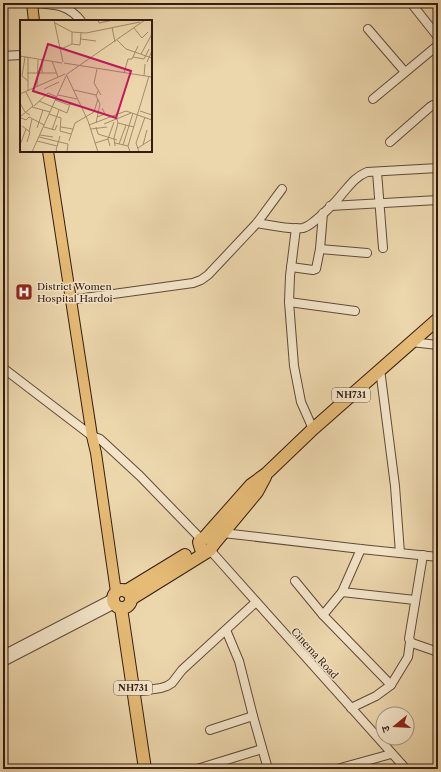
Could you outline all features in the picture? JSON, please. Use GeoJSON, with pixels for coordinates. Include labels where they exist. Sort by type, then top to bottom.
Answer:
{"type":"FeatureCollection","features":[{"type":"Feature","properties":{"kind":"highway","name":"NH731"},"geometry":{"type":"LineString","coordinates":[[206,545],[251,485],[266,474],[313,429],[438,319]]}},
{"type":"Feature","properties":{"kind":"highway","name":"NH731"},"geometry":{"type":"LineString","coordinates":[[145,769],[120,599],[223,533],[257,492],[266,474]]}},
{"type":"Feature","properties":{"kind":"main road"},"geometry":{"type":"LineString","coordinates":[[25,3],[28,20]]}},
{"type":"Feature","properties":{"kind":"main road"},"geometry":{"type":"LineString","coordinates":[[32,3],[34,20]]}},
{"type":"Feature","properties":{"kind":"main road"},"geometry":{"type":"LineString","coordinates":[[48,152],[96,437]]}},
{"type":"Feature","properties":{"kind":"main road"},"geometry":{"type":"LineString","coordinates":[[55,152],[96,437],[96,453],[120,599]]}},
{"type":"Feature","properties":{"kind":"street"},"geometry":{"type":"LineString","coordinates":[[35,3],[68,8],[75,13],[80,20]]}},
{"type":"Feature","properties":{"kind":"street"},"geometry":{"type":"LineString","coordinates":[[415,4],[438,37]]}},
{"type":"Feature","properties":{"kind":"street"},"geometry":{"type":"LineString","coordinates":[[368,29],[405,72]]}},
{"type":"Feature","properties":{"kind":"street"},"geometry":{"type":"LineString","coordinates":[[373,99],[438,45]]}},
{"type":"Feature","properties":{"kind":"street"},"geometry":{"type":"LineString","coordinates":[[3,56],[20,55]]}},
{"type":"Feature","properties":{"kind":"street"},"geometry":{"type":"LineString","coordinates":[[390,142],[430,107],[433,105],[438,107]]}},
{"type":"Feature","properties":{"kind":"street"},"geometry":{"type":"LineString","coordinates":[[257,223],[296,228],[308,226],[336,201],[355,178],[367,172],[438,168]]}},
{"type":"Feature","properties":{"kind":"street"},"geometry":{"type":"LineString","coordinates":[[377,172],[383,248]]}},
{"type":"Feature","properties":{"kind":"street"},"geometry":{"type":"LineString","coordinates":[[77,299],[193,283],[201,280],[257,223],[282,188]]}},
{"type":"Feature","properties":{"kind":"street"},"geometry":{"type":"LineString","coordinates":[[330,206],[438,200]]}},
{"type":"Feature","properties":{"kind":"street"},"geometry":{"type":"LineString","coordinates":[[291,267],[313,270],[316,268],[320,249],[323,213]]}},
{"type":"Feature","properties":{"kind":"street"},"geometry":{"type":"LineString","coordinates":[[296,228],[291,267],[289,302],[294,366],[301,402],[313,429]]}},
{"type":"Feature","properties":{"kind":"street"},"geometry":{"type":"LineString","coordinates":[[320,249],[367,253]]}},
{"type":"Feature","properties":{"kind":"street"},"geometry":{"type":"LineString","coordinates":[[289,302],[355,311]]}},
{"type":"Feature","properties":{"kind":"street"},"geometry":{"type":"LineString","coordinates":[[411,342],[438,345]]}},
{"type":"Feature","properties":{"kind":"street","name":"Cinema Road"},"geometry":{"type":"LineString","coordinates":[[3,368],[96,437],[140,476],[206,545],[406,769]]}},
{"type":"Feature","properties":{"kind":"street"},"geometry":{"type":"LineString","coordinates":[[380,369],[395,486],[400,553]]}},
{"type":"Feature","properties":{"kind":"street"},"geometry":{"type":"LineString","coordinates":[[223,533],[438,557]]}},
{"type":"Feature","properties":{"kind":"street"},"geometry":{"type":"LineString","coordinates":[[323,615],[342,592],[361,549]]}},
{"type":"Feature","properties":{"kind":"street"},"geometry":{"type":"LineString","coordinates":[[351,708],[376,696],[391,685],[408,657],[410,642],[409,637],[423,556]]}},
{"type":"Feature","properties":{"kind":"street"},"geometry":{"type":"LineString","coordinates":[[295,581],[323,615],[391,685]]}},
{"type":"Feature","properties":{"kind":"street"},"geometry":{"type":"LineString","coordinates":[[342,592],[415,600]]}},
{"type":"Feature","properties":{"kind":"street"},"geometry":{"type":"LineString","coordinates":[[4,652],[120,599]]}},
{"type":"Feature","properties":{"kind":"street"},"geometry":{"type":"LineString","coordinates":[[3,662],[120,599]]}},
{"type":"Feature","properties":{"kind":"street"},"geometry":{"type":"LineString","coordinates":[[134,692],[161,688],[172,683],[182,670],[256,602]]}},
{"type":"Feature","properties":{"kind":"street"},"geometry":{"type":"LineString","coordinates":[[226,630],[239,661],[268,769]]}},
{"type":"Feature","properties":{"kind":"street"},"geometry":{"type":"LineString","coordinates":[[410,642],[438,652]]}},
{"type":"Feature","properties":{"kind":"street"},"geometry":{"type":"LineString","coordinates":[[210,730],[253,716]]}},
{"type":"Feature","properties":{"kind":"street"},"geometry":{"type":"LineString","coordinates":[[197,769],[262,749]]}},
{"type":"Feature","properties":{"kind":"street"},"geometry":{"type":"LineString","coordinates":[[337,769],[391,754]]}},
{"type":"Feature","properties":{"kind":"place","name":"District Women Hospital Hardoi"},"geometry":{"type":"Point","coordinates":[24,292]}}]}
